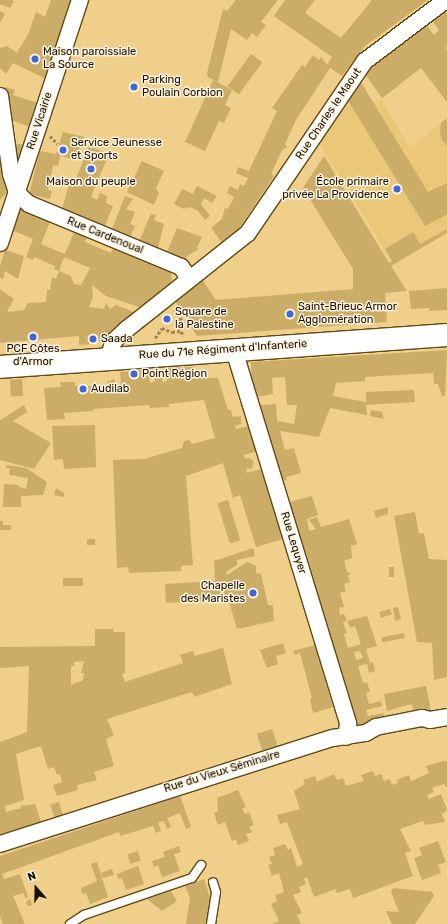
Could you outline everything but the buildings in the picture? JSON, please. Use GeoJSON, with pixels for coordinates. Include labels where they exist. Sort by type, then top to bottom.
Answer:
{"type":"FeatureCollection","features":[{"type":"Feature","properties":{"kind":"main road","name":"Rue du 71e Régiment d'Infanterie"},"geometry":{"type":"LineString","coordinates":[[0,367],[108,358],[447,335]]}},
{"type":"Feature","properties":{"kind":"street","name":"Rue Vicairie"},"geometry":{"type":"LineString","coordinates":[[0,243],[17,193],[48,84],[80,0]]}},
{"type":"Feature","properties":{"kind":"street","name":"Rue Charles le Maout"},"geometry":{"type":"LineString","coordinates":[[108,358],[114,341],[209,268],[248,233],[304,157],[365,61],[446,0]]}},
{"type":"Feature","properties":{"kind":"street"},"geometry":{"type":"LineString","coordinates":[[0,96],[11,174],[17,193]]}},
{"type":"Feature","properties":{"kind":"street","name":"Rue Cardenoual"},"geometry":{"type":"LineString","coordinates":[[17,193],[29,204],[181,267],[186,274],[187,285]]}},
{"type":"Feature","properties":{"kind":"street","name":"Rue Lequyer"},"geometry":{"type":"LineString","coordinates":[[234,350],[348,724],[346,737]]}},
{"type":"Feature","properties":{"kind":"street","name":"Rue du Vieux Séminaire"},"geometry":{"type":"LineString","coordinates":[[0,844],[333,738],[366,733],[376,727],[422,718],[430,720],[447,717]]}},
{"type":"Feature","properties":{"kind":"lane"},"geometry":{"type":"LineString","coordinates":[[70,924],[84,915],[192,878],[201,865]]}},
{"type":"Feature","properties":{"kind":"lane"},"geometry":{"type":"LineString","coordinates":[[211,924],[216,892],[213,882]]}},
{"type":"Feature","properties":{"kind":"path"},"geometry":{"type":"LineString","coordinates":[[54,143],[58,144]]}},
{"type":"Feature","properties":{"kind":"path"},"geometry":{"type":"LineString","coordinates":[[155,342],[157,332],[162,328],[167,328],[172,332],[181,331]]}},
{"type":"Feature","properties":{"kind":"shaded area","name":"École primaire privée La Providence"},"geometry":{"type":"Polygon","coordinates":[[[360,81],[374,103],[381,99],[410,148],[441,123],[441,140],[447,144],[447,229],[392,261],[318,142],[360,81]]]}},
{"type":"Feature","properties":{"kind":"place","name":"Maison paroissiale La Source"},"geometry":{"type":"Point","coordinates":[35,59]}},
{"type":"Feature","properties":{"kind":"place","name":"Parking Poulain Corbion"},"geometry":{"type":"Point","coordinates":[134,87]}},
{"type":"Feature","properties":{"kind":"place","name":"Service Jeunesse et Sports"},"geometry":{"type":"Point","coordinates":[63,150]}},
{"type":"Feature","properties":{"kind":"place","name":"Maison du peuple"},"geometry":{"type":"Point","coordinates":[91,169]}},
{"type":"Feature","properties":{"kind":"place","name":"École primaire privée La Providence"},"geometry":{"type":"Point","coordinates":[397,189]}},
{"type":"Feature","properties":{"kind":"place","name":"Saint-Brieuc Armor Agglomération"},"geometry":{"type":"Point","coordinates":[290,314]}},
{"type":"Feature","properties":{"kind":"place","name":"Square de la Palestine"},"geometry":{"type":"Point","coordinates":[167,319]}},
{"type":"Feature","properties":{"kind":"place","name":"PCF Côtes d'Armor"},"geometry":{"type":"Point","coordinates":[33,337]}},
{"type":"Feature","properties":{"kind":"place","name":"Saada"},"geometry":{"type":"Point","coordinates":[93,339]}},
{"type":"Feature","properties":{"kind":"place","name":"Point Région"},"geometry":{"type":"Point","coordinates":[134,374]}},
{"type":"Feature","properties":{"kind":"place","name":"Audilab"},"geometry":{"type":"Point","coordinates":[83,389]}},
{"type":"Feature","properties":{"kind":"place","name":"Chapelle des Maristes"},"geometry":{"type":"Point","coordinates":[253,593]}}]}
